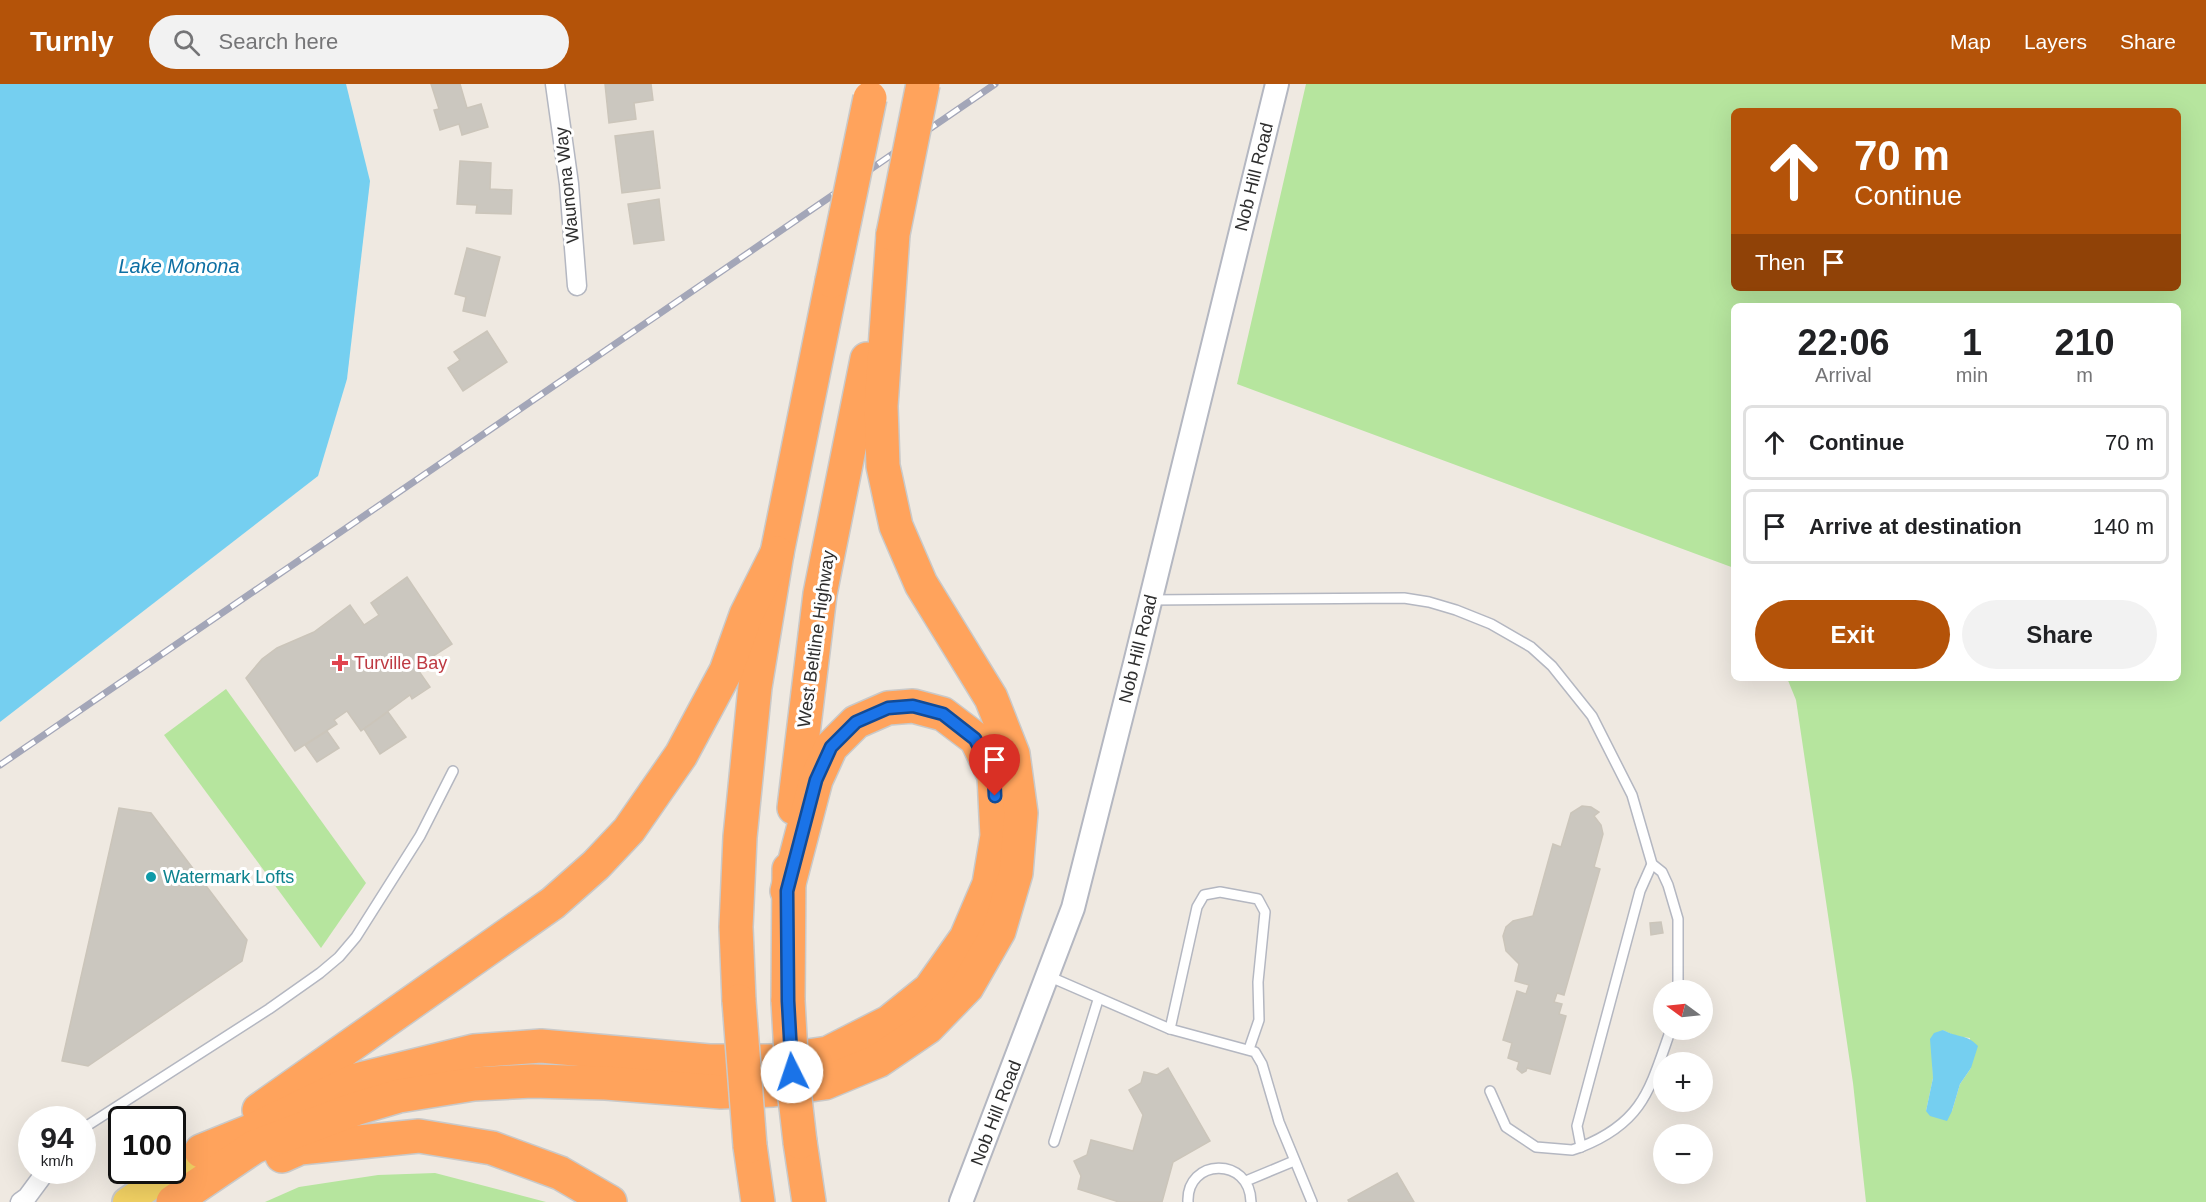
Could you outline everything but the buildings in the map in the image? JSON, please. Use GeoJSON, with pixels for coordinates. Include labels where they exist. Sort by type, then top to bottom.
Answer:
{"type":"FeatureCollection","features":[{"type":"Feature","properties":{"kind":"highway","name":"West Beltline Highway"},"geometry":{"type":"LineString","coordinates":[[809,1202],[792,1072],[788,1001],[787,891],[796,777],[820,594],[923,84]]}},
{"type":"Feature","properties":{"kind":"highway"},"geometry":{"type":"LineString","coordinates":[[758,1202],[750,1146],[736,927],[740,837],[755,687],[777,553],[871,91]]}},
{"type":"Feature","properties":{"kind":"highway"},"geometry":{"type":"LineString","coordinates":[[173,1202],[254,1147],[355,1109],[399,1096],[474,1084],[532,1081],[606,1083],[721,1092],[773,1090],[825,1083],[878,1061],[928,1027],[967,987],[999,931],[1016,873],[1021,813],[1012,754],[991,698],[921,584],[896,526],[883,466],[881,406],[893,234]]}},
{"type":"Feature","properties":{"kind":"highway"},"geometry":{"type":"LineString","coordinates":[[201,1151],[553,903],[596,865],[629,830],[690,740],[726,671],[746,615],[777,553]]}},
{"type":"Feature","properties":{"kind":"highway"},"geometry":{"type":"LineString","coordinates":[[201,1151],[253,1130],[356,1080],[474,1051],[541,1046],[709,1061],[775,1060],[828,1053],[889,1022],[930,989],[966,938],[989,884],[997,836],[994,776],[975,739],[943,714],[913,706],[888,708],[856,722],[831,747],[816,780],[787,891]]}},
{"type":"Feature","properties":{"kind":"highway"},"geometry":{"type":"LineString","coordinates":[[182,1202],[300,1148],[419,1136],[492,1148],[560,1173],[610,1202]]}},
{"type":"Feature","properties":{"kind":"main road"},"geometry":{"type":"LineString","coordinates":[[127,1202],[201,1151]]}},
{"type":"Feature","properties":{"kind":"street","name":"Waunona Way"},"geometry":{"type":"LineString","coordinates":[[555,84],[569,184],[577,286]]}},
{"type":"Feature","properties":{"kind":"street","name":"Nob Hill Road"},"geometry":{"type":"LineString","coordinates":[[962,1202],[1072,908],[1277,84]]}},
{"type":"Feature","properties":{"kind":"street"},"geometry":{"type":"LineString","coordinates":[[20,1202],[37,1184]]}},
{"type":"Feature","properties":{"kind":"lane"},"geometry":{"type":"LineString","coordinates":[[1150,600],[1404,598],[1429,602],[1491,624],[1531,647],[1552,666],[1592,716],[1632,795],[1652,864],[1662,872],[1678,919],[1678,980]]}},
{"type":"Feature","properties":{"kind":"lane"},"geometry":{"type":"LineString","coordinates":[[96,1120],[269,1009],[339,957],[356,937],[420,836],[453,771]]}},
{"type":"Feature","properties":{"kind":"lane"},"geometry":{"type":"LineString","coordinates":[[1581,1147],[1577,1126],[1640,891],[1652,864]]}},
{"type":"Feature","properties":{"kind":"lane"},"geometry":{"type":"LineString","coordinates":[[1170,1029],[1197,907],[1204,895],[1220,892],[1258,899],[1265,912],[1258,982],[1259,1020],[1249,1049]]}},
{"type":"Feature","properties":{"kind":"lane"},"geometry":{"type":"LineString","coordinates":[[1048,976],[1170,1029],[1255,1052],[1262,1064],[1279,1122],[1312,1202]]}},
{"type":"Feature","properties":{"kind":"lane"},"geometry":{"type":"LineString","coordinates":[[1054,1142],[1098,999]]}},
{"type":"Feature","properties":{"kind":"lane"},"geometry":{"type":"LineString","coordinates":[[1490,1091],[1506,1127],[1536,1148],[1572,1150],[1605,1137],[1631,1117],[1651,1088],[1667,1040]]}},
{"type":"Feature","properties":{"kind":"lane"},"geometry":{"type":"LineString","coordinates":[[1246,1181],[1294,1161]]}},
{"type":"Feature","properties":{"kind":"lane"},"geometry":{"type":"LineString","coordinates":[[1188,1202],[1191,1185],[1197,1176],[1217,1167],[1238,1173],[1246,1181],[1250,1190],[1251,1202]]}},
{"type":"Feature","properties":{"kind":"green space"},"geometry":{"type":"Polygon","coordinates":[[[1306,84],[2206,84],[2206,1202],[1866,1202],[1853,1083],[1796,700],[1788,681],[2181,681],[2181,303],[1731,303],[1731,567],[1237,384],[1306,84]],[[1943,1030],[1932,1045],[1933,1078],[1926,1111],[1952,1111],[1960,1084],[1971,1068],[1970,1038],[1955,1036],[1943,1030]]]}},
{"type":"Feature","properties":{"kind":"green space"},"geometry":{"type":"Polygon","coordinates":[[[226,689],[366,883],[321,948],[164,735],[226,689]]]}},
{"type":"Feature","properties":{"kind":"green space"},"geometry":{"type":"Polygon","coordinates":[[[435,1173],[546,1202],[265,1202],[299,1187],[378,1175],[435,1173]]]}},
{"type":"Feature","properties":{"kind":"water","name":"Lake Monona"},"geometry":{"type":"Polygon","coordinates":[[[0,84],[346,84],[370,181],[347,379],[318,476],[0,722],[0,84]]]}},
{"type":"Feature","properties":{"kind":"water"},"geometry":{"type":"Polygon","coordinates":[[[1943,1030],[1966,1038],[1978,1046],[1971,1068],[1960,1084],[1947,1121],[1930,1116],[1926,1111],[1933,1078],[1930,1039],[1934,1033],[1943,1030]]]}},
{"type":"Feature","properties":{"kind":"railway"},"geometry":{"type":"LineString","coordinates":[[0,765],[995,84]]}},
{"type":"Feature","properties":{"kind":"place","name":"Turville Bay"},"geometry":{"type":"Point","coordinates":[340,663]}},
{"type":"Feature","properties":{"kind":"place","name":"Watermark Lofts"},"geometry":{"type":"Point","coordinates":[151,877]}},
{"type":"Feature","properties":{"kind":"route"},"geometry":{"type":"LineString","coordinates":[[792,1072],[788,1001],[787,891],[816,780],[831,747],[856,722],[888,708],[913,706],[943,714],[975,739],[994,776],[995,796]]}}]}
